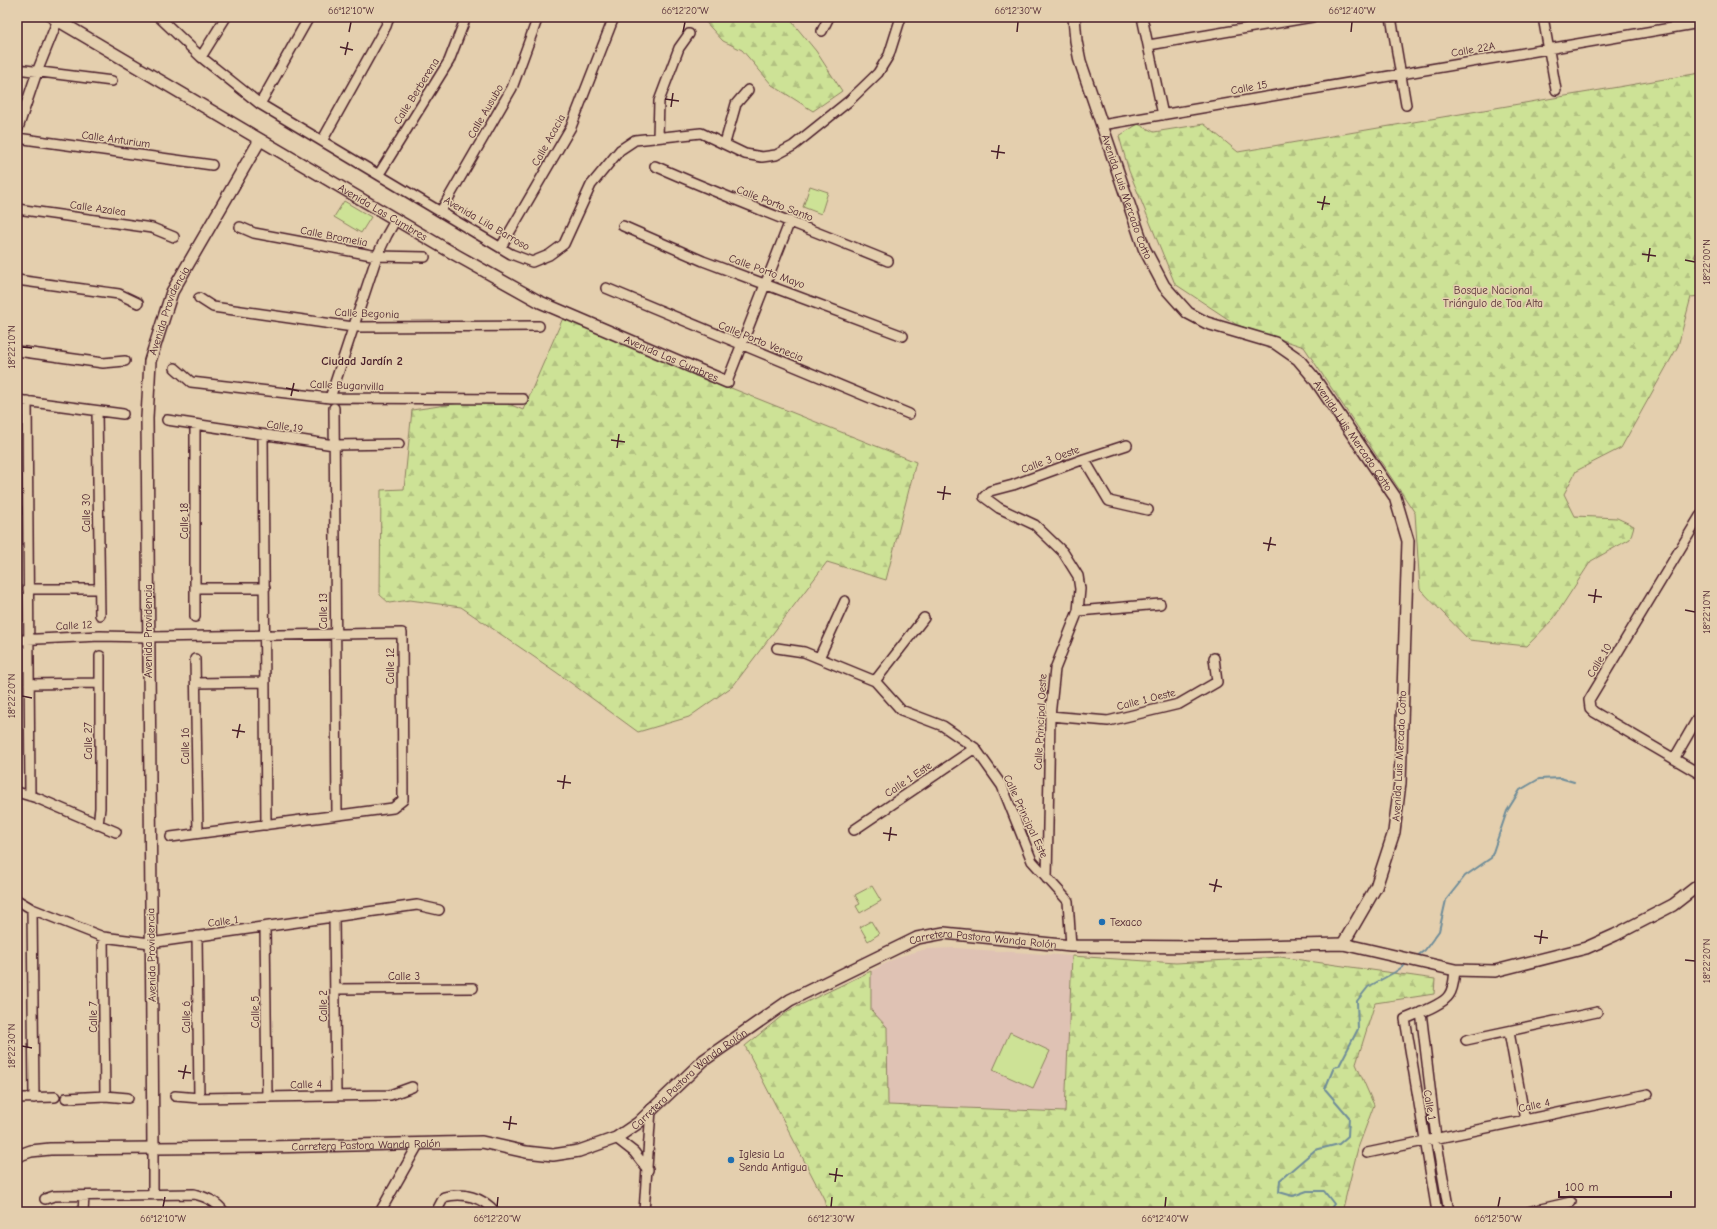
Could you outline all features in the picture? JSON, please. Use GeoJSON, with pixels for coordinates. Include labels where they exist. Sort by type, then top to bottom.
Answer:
{"type":"FeatureCollection","features":[{"type":"Feature","properties":{"kind":"street","name":"Avenida Lila Barroso"},"geometry":{"type":"LineString","coordinates":[[159,17],[201,57],[260,104],[501,247],[532,262],[549,256],[564,244],[591,185],[620,150],[635,140],[701,133],[725,143],[744,154],[762,157],[776,155],[793,146],[849,101],[878,73],[889,55],[901,17]]}},
{"type":"Feature","properties":{"kind":"street"},"geometry":{"type":"LineString","coordinates":[[201,57],[226,17]]}},
{"type":"Feature","properties":{"kind":"street"},"geometry":{"type":"LineString","coordinates":[[260,104],[308,17]]}},
{"type":"Feature","properties":{"kind":"street"},"geometry":{"type":"LineString","coordinates":[[322,141],[386,26],[389,17]]}},
{"type":"Feature","properties":{"kind":"street","name":"Calle Berberena"},"geometry":{"type":"LineString","coordinates":[[379,174],[449,61],[466,17]]}},
{"type":"Feature","properties":{"kind":"street","name":"Calle Ausubo"},"geometry":{"type":"LineString","coordinates":[[440,211],[512,88],[538,17]]}},
{"type":"Feature","properties":{"kind":"street","name":"Calle Acacia"},"geometry":{"type":"LineString","coordinates":[[501,247],[571,128],[614,17]]}},
{"type":"Feature","properties":{"kind":"street"},"geometry":{"type":"LineString","coordinates":[[822,31],[829,17]]}},
{"type":"Feature","properties":{"kind":"street","name":"Avenida Luis Mercado Cotto"},"geometry":{"type":"LineString","coordinates":[[1074,17],[1076,41],[1080,61],[1144,248],[1164,286],[1188,313],[1207,324],[1275,343],[1298,359],[1314,378],[1395,497],[1408,541],[1400,783],[1394,832],[1376,887],[1343,944]]}},
{"type":"Feature","properties":{"kind":"street"},"geometry":{"type":"LineString","coordinates":[[1142,17],[1163,115]]}},
{"type":"Feature","properties":{"kind":"street"},"geometry":{"type":"LineString","coordinates":[[1149,45],[1312,17]]}},
{"type":"Feature","properties":{"kind":"street"},"geometry":{"type":"LineString","coordinates":[[1391,17],[1406,106]]}},
{"type":"Feature","properties":{"kind":"street"},"geometry":{"type":"LineString","coordinates":[[1543,17],[1556,90]]}},
{"type":"Feature","properties":{"kind":"street"},"geometry":{"type":"LineString","coordinates":[[17,131],[56,18]]}},
{"type":"Feature","properties":{"kind":"street","name":"Avenida Las Cumbres"},"geometry":{"type":"LineString","coordinates":[[56,18],[260,140],[456,255],[540,302],[727,382]]}},
{"type":"Feature","properties":{"kind":"street","name":"Calle 22A"},"geometry":{"type":"LineString","coordinates":[[1401,73],[1700,23]]}},
{"type":"Feature","properties":{"kind":"street"},"geometry":{"type":"LineString","coordinates":[[658,137],[659,101],[679,48],[689,34]]}},
{"type":"Feature","properties":{"kind":"street"},"geometry":{"type":"LineString","coordinates":[[17,69],[112,81]]}},
{"type":"Feature","properties":{"kind":"street","name":"Calle 15"},"geometry":{"type":"LineString","coordinates":[[1102,125],[1401,73]]}},
{"type":"Feature","properties":{"kind":"street"},"geometry":{"type":"LineString","coordinates":[[725,143],[736,104],[748,90]]}},
{"type":"Feature","properties":{"kind":"street","name":"Calle Anturium"},"geometry":{"type":"LineString","coordinates":[[17,138],[212,165]]}},
{"type":"Feature","properties":{"kind":"street","name":"Avenida Providencia"},"geometry":{"type":"LineString","coordinates":[[153,1149],[150,943],[147,418],[150,361],[172,292],[260,140]]}},
{"type":"Feature","properties":{"kind":"street","name":"Calle Porto Santo"},"geometry":{"type":"LineString","coordinates":[[654,166],[740,203],[790,221],[888,261]]}},
{"type":"Feature","properties":{"kind":"street","name":"Calle Azalea"},"geometry":{"type":"LineString","coordinates":[[17,209],[152,228],[174,237]]}},
{"type":"Feature","properties":{"kind":"street"},"geometry":{"type":"LineString","coordinates":[[330,398],[377,256],[396,219]]}},
{"type":"Feature","properties":{"kind":"street"},"geometry":{"type":"LineString","coordinates":[[727,382],[790,221]]}},
{"type":"Feature","properties":{"kind":"street","name":"Calle Porto Mayo"},"geometry":{"type":"LineString","coordinates":[[623,226],[703,261],[903,336]]}},
{"type":"Feature","properties":{"kind":"street","name":"Calle Bromelia"},"geometry":{"type":"LineString","coordinates":[[240,227],[254,233],[377,256],[425,257]]}},
{"type":"Feature","properties":{"kind":"street"},"geometry":{"type":"LineString","coordinates":[[17,280],[120,294],[138,303]]}},
{"type":"Feature","properties":{"kind":"street","name":"Calle Porto Venecia"},"geometry":{"type":"LineString","coordinates":[[606,288],[741,346],[908,414]]}},
{"type":"Feature","properties":{"kind":"street","name":"Calle Begonia"},"geometry":{"type":"LineString","coordinates":[[199,298],[213,307],[353,327],[538,326]]}},
{"type":"Feature","properties":{"kind":"street"},"geometry":{"type":"LineString","coordinates":[[17,352],[103,364],[125,361]]}},
{"type":"Feature","properties":{"kind":"street","name":"Calle Buganvilla"},"geometry":{"type":"LineString","coordinates":[[175,368],[191,382],[330,398],[523,399]]}},
{"type":"Feature","properties":{"kind":"street"},"geometry":{"type":"LineString","coordinates":[[17,400],[124,414]]}},
{"type":"Feature","properties":{"kind":"street"},"geometry":{"type":"LineString","coordinates":[[27,401],[30,796]]}},
{"type":"Feature","properties":{"kind":"street","name":"Calle 13"},"geometry":{"type":"LineString","coordinates":[[334,408],[337,815]]}},
{"type":"Feature","properties":{"kind":"street","name":"Calle 30"},"geometry":{"type":"LineString","coordinates":[[97,411],[100,615]]}},
{"type":"Feature","properties":{"kind":"street","name":"Calle 19"},"geometry":{"type":"LineString","coordinates":[[168,420],[334,445],[399,444]]}},
{"type":"Feature","properties":{"kind":"street","name":"Calle 18"},"geometry":{"type":"LineString","coordinates":[[195,617],[196,425]]}},
{"type":"Feature","properties":{"kind":"street"},"geometry":{"type":"LineString","coordinates":[[263,435],[266,825]]}},
{"type":"Feature","properties":{"kind":"street","name":"Calle 3 Oeste"},"geometry":{"type":"LineString","coordinates":[[984,497],[990,491],[1013,485],[1127,445]]}},
{"type":"Feature","properties":{"kind":"street"},"geometry":{"type":"LineString","coordinates":[[1084,459],[1109,501],[1148,510]]}},
{"type":"Feature","properties":{"kind":"street","name":"Calle Principal Oeste"},"geometry":{"type":"LineString","coordinates":[[984,497],[999,508],[1035,525],[1062,552],[1078,576],[1080,589],[1078,611],[1055,669],[1050,716],[1047,879]]}},
{"type":"Feature","properties":{"kind":"street","name":"Calle 10"},"geometry":{"type":"LineString","coordinates":[[1700,516],[1589,700],[1590,708],[1594,712],[1700,774]]}},
{"type":"Feature","properties":{"kind":"street"},"geometry":{"type":"LineString","coordinates":[[196,588],[265,588]]}},
{"type":"Feature","properties":{"kind":"street"},"geometry":{"type":"LineString","coordinates":[[28,589],[99,589]]}},
{"type":"Feature","properties":{"kind":"street"},"geometry":{"type":"LineString","coordinates":[[819,658],[845,601]]}},
{"type":"Feature","properties":{"kind":"street"},"geometry":{"type":"LineString","coordinates":[[1078,611],[1160,604]]}},
{"type":"Feature","properties":{"kind":"street"},"geometry":{"type":"LineString","coordinates":[[875,681],[924,618]]}},
{"type":"Feature","properties":{"kind":"street","name":"Calle 12"},"geometry":{"type":"LineString","coordinates":[[17,640],[100,636],[148,637],[402,633],[402,800],[393,808],[171,837]]}},
{"type":"Feature","properties":{"kind":"street","name":"Calle Principal Este"},"geometry":{"type":"LineString","coordinates":[[778,648],[804,652],[875,681],[901,710],[943,726],[975,748],[1002,786],[1032,861],[1068,901],[1071,946]]}},
{"type":"Feature","properties":{"kind":"street","name":"Calle 27"},"geometry":{"type":"LineString","coordinates":[[98,825],[100,808],[100,656]]}},
{"type":"Feature","properties":{"kind":"street","name":"Calle 1 Oeste"},"geometry":{"type":"LineString","coordinates":[[1050,716],[1108,720],[1179,704],[1217,682],[1214,658]]}},
{"type":"Feature","properties":{"kind":"street","name":"Calle 16"},"geometry":{"type":"LineString","coordinates":[[195,659],[198,833]]}},
{"type":"Feature","properties":{"kind":"street"},"geometry":{"type":"LineString","coordinates":[[196,683],[265,682]]}},
{"type":"Feature","properties":{"kind":"street"},"geometry":{"type":"LineString","coordinates":[[29,684],[100,683]]}},
{"type":"Feature","properties":{"kind":"street"},"geometry":{"type":"LineString","coordinates":[[1674,760],[1700,714]]}},
{"type":"Feature","properties":{"kind":"street","name":"Calle 1 Este"},"geometry":{"type":"LineString","coordinates":[[854,830],[975,748]]}},
{"type":"Feature","properties":{"kind":"street"},"geometry":{"type":"LineString","coordinates":[[17,792],[116,832]]}},
{"type":"Feature","properties":{"kind":"street","name":"Carretera Pastora Wanda Rolón"},"geometry":{"type":"LineString","coordinates":[[17,1156],[31,1151],[50,1149],[153,1149],[482,1142],[526,1152],[553,1155],[579,1151],[611,1140],[638,1123],[704,1060],[790,1000],[917,938],[944,933],[1071,946],[1208,947],[1343,944],[1455,970],[1495,971],[1586,948],[1615,936],[1673,905],[1700,884]]}},
{"type":"Feature","properties":{"kind":"street","name":"Calle 1"},"geometry":{"type":"LineString","coordinates":[[17,900],[32,909],[103,937],[150,943],[265,928],[334,916],[417,905],[439,910]]}},
{"type":"Feature","properties":{"kind":"street"},"geometry":{"type":"LineString","coordinates":[[32,909],[34,1098]]}},
{"type":"Feature","properties":{"kind":"street","name":"Calle 2"},"geometry":{"type":"LineString","coordinates":[[334,916],[336,1095]]}},
{"type":"Feature","properties":{"kind":"street","name":"Calle 5"},"geometry":{"type":"LineString","coordinates":[[265,928],[267,1097]]}},
{"type":"Feature","properties":{"kind":"street","name":"Calle 6"},"geometry":{"type":"LineString","coordinates":[[197,936],[199,1098]]}},
{"type":"Feature","properties":{"kind":"street","name":"Calle 7"},"geometry":{"type":"LineString","coordinates":[[103,937],[105,1096]]}},
{"type":"Feature","properties":{"kind":"street","name":"Calle 1"},"geometry":{"type":"LineString","coordinates":[[1437,1212],[1404,1019],[1421,1012],[1449,996],[1455,970]]}},
{"type":"Feature","properties":{"kind":"street","name":"Calle 3"},"geometry":{"type":"LineString","coordinates":[[335,989],[473,988]]}},
{"type":"Feature","properties":{"kind":"street","name":"Calle 1"},"geometry":{"type":"LineString","coordinates":[[1421,1012],[1436,1138],[1449,1212]]}},
{"type":"Feature","properties":{"kind":"street"},"geometry":{"type":"LineString","coordinates":[[1466,1040],[1597,1012]]}},
{"type":"Feature","properties":{"kind":"street"},"geometry":{"type":"LineString","coordinates":[[1509,1032],[1525,1120]]}},
{"type":"Feature","properties":{"kind":"street","name":"Calle 4"},"geometry":{"type":"LineString","coordinates":[[175,1096],[199,1098],[390,1095],[412,1087]]}},
{"type":"Feature","properties":{"kind":"street","name":"Calle 4"},"geometry":{"type":"LineString","coordinates":[[1367,1153],[1648,1094]]}},
{"type":"Feature","properties":{"kind":"street"},"geometry":{"type":"LineString","coordinates":[[66,1098],[105,1096],[128,1098]]}},
{"type":"Feature","properties":{"kind":"street"},"geometry":{"type":"LineString","coordinates":[[17,1098],[55,1097]]}},
{"type":"Feature","properties":{"kind":"street"},"geometry":{"type":"LineString","coordinates":[[644,1212],[651,1109]]}},
{"type":"Feature","properties":{"kind":"street"},"geometry":{"type":"LineString","coordinates":[[611,1140],[634,1152],[648,1170]]}},
{"type":"Feature","properties":{"kind":"street"},"geometry":{"type":"LineString","coordinates":[[380,1212],[419,1143]]}},
{"type":"Feature","properties":{"kind":"street"},"geometry":{"type":"LineString","coordinates":[[152,1194],[153,1149]]}},
{"type":"Feature","properties":{"kind":"street"},"geometry":{"type":"LineString","coordinates":[[45,1199],[54,1196],[194,1194],[205,1196],[215,1202],[224,1212]]}},
{"type":"Feature","properties":{"kind":"street"},"geometry":{"type":"LineString","coordinates":[[436,1212],[444,1197],[454,1194],[471,1196],[489,1204],[496,1212]]}},
{"type":"Feature","properties":{"kind":"street"},"geometry":{"type":"LineString","coordinates":[[83,1212],[84,1196]]}},
{"type":"Feature","properties":{"kind":"street"},"geometry":{"type":"LineString","coordinates":[[1528,1212],[1571,1202]]}},
{"type":"Feature","properties":{"kind":"shaded area"},"geometry":{"type":"Polygon","coordinates":[[[955,948],[1072,956],[1065,1112],[888,1105],[887,1027],[870,1010],[871,971],[898,957],[926,949],[955,948]]]}},
{"type":"Feature","properties":{"kind":"green space"},"geometry":{"type":"Polygon","coordinates":[[[701,17],[788,17],[816,51],[842,91],[813,111],[772,85],[742,50],[723,41],[701,17]]]}},
{"type":"Feature","properties":{"kind":"green space","name":"Bosque Nacional Triángulo de Toa Alta"},"geometry":{"type":"Polygon","coordinates":[[[1700,73],[1700,244],[1694,257],[1700,258],[1700,296],[1691,297],[1678,346],[1621,448],[1576,471],[1564,494],[1575,516],[1617,518],[1634,526],[1630,539],[1591,561],[1554,618],[1527,646],[1469,640],[1420,589],[1415,513],[1304,347],[1237,325],[1175,284],[1129,171],[1119,136],[1138,124],[1154,132],[1204,124],[1238,152],[1700,73]]]}},
{"type":"Feature","properties":{"kind":"green space"},"geometry":{"type":"Polygon","coordinates":[[[810,186],[828,192],[821,214],[803,207],[810,186]]]}},
{"type":"Feature","properties":{"kind":"green space"},"geometry":{"type":"Polygon","coordinates":[[[344,201],[371,217],[361,233],[334,217],[344,201]]]}},
{"type":"Feature","properties":{"kind":"green space"},"geometry":{"type":"Polygon","coordinates":[[[563,318],[726,386],[916,462],[886,580],[827,562],[733,686],[689,717],[638,732],[556,672],[461,607],[410,600],[389,603],[380,595],[381,490],[404,489],[412,410],[495,398],[523,410],[563,318]]]}},
{"type":"Feature","properties":{"kind":"green space"},"geometry":{"type":"Polygon","coordinates":[[[872,886],[881,901],[860,913],[856,906],[860,904],[855,895],[872,886]]]}},
{"type":"Feature","properties":{"kind":"green space"},"geometry":{"type":"Polygon","coordinates":[[[871,921],[879,934],[868,941],[860,927],[871,921]]]}},
{"type":"Feature","properties":{"kind":"green space"},"geometry":{"type":"Polygon","coordinates":[[[1072,956],[1176,963],[1280,957],[1435,979],[1434,994],[1375,1003],[1356,1064],[1374,1105],[1358,1148],[1342,1212],[827,1212],[824,1199],[745,1046],[788,1011],[871,971],[871,1010],[887,1027],[888,1105],[1065,1112],[1072,956]]]}},
{"type":"Feature","properties":{"kind":"green space"},"geometry":{"type":"Polygon","coordinates":[[[1010,1032],[1050,1051],[1033,1088],[993,1070],[1010,1032]]]}},
{"type":"Feature","properties":{"kind":"waterway"},"geometry":{"type":"LineString","coordinates":[[1416,957],[1425,950],[1439,931],[1446,900],[1465,876],[1491,858],[1507,811],[1520,790],[1539,779],[1560,778],[1574,782]]}},
{"type":"Feature","properties":{"kind":"waterway"},"geometry":{"type":"LineString","coordinates":[[1328,1212],[1334,1204],[1324,1191],[1307,1191],[1293,1196],[1279,1192],[1280,1180],[1315,1150],[1339,1144],[1348,1136],[1349,1117],[1325,1089],[1334,1067],[1339,1066],[1358,1029],[1357,1001],[1368,987],[1408,963]]}},
{"type":"Feature","properties":{"kind":"place","name":"Texaco"},"geometry":{"type":"Point","coordinates":[1102,922]}},
{"type":"Feature","properties":{"kind":"place","name":"Iglesia La Senda Antigua"},"geometry":{"type":"Point","coordinates":[731,1160]}},
{"type":"Feature","properties":{"kind":"district","name":"Ciudad Jardín 2"},"geometry":{"type":"Point","coordinates":[362,361]}}]}
